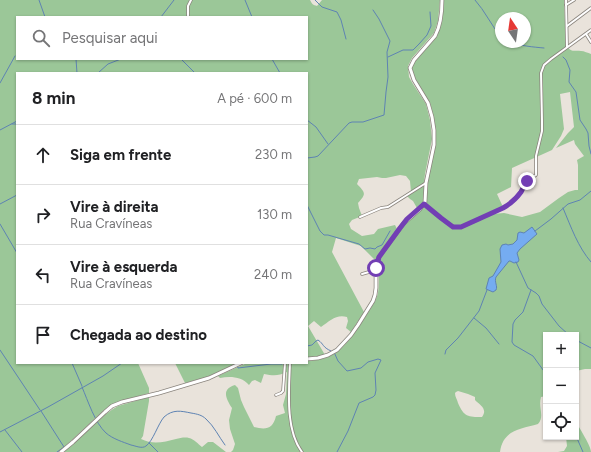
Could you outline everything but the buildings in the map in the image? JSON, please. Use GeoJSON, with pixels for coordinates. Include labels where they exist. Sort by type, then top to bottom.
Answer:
{"type":"FeatureCollection","features":[{"type":"Feature","properties":{"kind":"street"},"geometry":{"type":"LineString","coordinates":[[188,16],[188,6],[191,0]]}},
{"type":"Feature","properties":{"kind":"street"},"geometry":{"type":"LineString","coordinates":[[308,359],[328,355],[337,350],[351,335],[373,301],[376,288],[377,261],[382,252],[404,223],[424,204],[426,198],[426,183],[434,145],[434,130],[428,102],[414,80],[410,68],[414,60],[437,32],[441,18],[442,0]]}},
{"type":"Feature","properties":{"kind":"street"},"geometry":{"type":"LineString","coordinates":[[566,0],[567,47]]}},
{"type":"Feature","properties":{"kind":"street"},"geometry":{"type":"LineString","coordinates":[[566,5],[574,0]]}},
{"type":"Feature","properties":{"kind":"street"},"geometry":{"type":"LineString","coordinates":[[567,26],[591,8]]}},
{"type":"Feature","properties":{"kind":"street"},"geometry":{"type":"LineString","coordinates":[[424,204],[453,227],[458,228],[503,208],[513,201],[520,193],[525,183],[536,173],[536,156],[542,127],[542,68],[546,63],[591,30]]}},
{"type":"Feature","properties":{"kind":"street"},"geometry":{"type":"LineString","coordinates":[[586,34],[591,42]]}},
{"type":"Feature","properties":{"kind":"street"},"geometry":{"type":"LineString","coordinates":[[360,217],[381,208],[388,207],[426,183]]}},
{"type":"Feature","properties":{"kind":"street"},"geometry":{"type":"LineString","coordinates":[[362,274],[376,270]]}},
{"type":"Feature","properties":{"kind":"street"},"geometry":{"type":"LineString","coordinates":[[62,452],[96,420],[116,404],[214,376],[240,364]]}},
{"type":"Feature","properties":{"kind":"street"},"geometry":{"type":"LineString","coordinates":[[276,395],[283,391],[285,364]]}},
{"type":"Feature","properties":{"kind":"street"},"geometry":{"type":"LineString","coordinates":[[290,364],[289,411],[295,441],[302,452]]}},
{"type":"Feature","properties":{"kind":"green space"},"geometry":{"type":"Polygon","coordinates":[[[0,0],[310,0],[317,6],[322,0],[440,0],[438,21],[434,33],[412,58],[408,66],[409,77],[426,104],[430,120],[432,139],[425,174],[424,201],[417,208],[413,201],[406,195],[411,192],[410,181],[406,176],[400,175],[386,178],[377,177],[359,179],[357,184],[364,194],[358,203],[362,216],[352,220],[349,224],[351,229],[362,236],[374,234],[378,229],[395,225],[397,229],[378,255],[376,261],[361,246],[336,238],[332,252],[364,312],[351,332],[346,328],[348,321],[347,317],[343,316],[333,319],[321,327],[314,321],[308,326],[308,72],[16,72],[16,364],[138,364],[149,388],[149,393],[119,402],[103,411],[59,452],[0,452],[0,0]]]}},
{"type":"Feature","properties":{"kind":"green space"},"geometry":{"type":"Polygon","coordinates":[[[444,0],[564,0],[566,46],[572,50],[591,54],[591,369],[579,370],[579,332],[543,332],[543,397],[541,397],[540,401],[540,421],[538,424],[519,429],[509,435],[505,439],[500,452],[231,452],[235,444],[230,429],[229,420],[232,408],[226,395],[228,389],[235,385],[238,388],[241,400],[254,427],[268,428],[273,424],[276,416],[285,413],[283,405],[286,394],[287,372],[276,375],[264,374],[261,383],[255,380],[249,385],[240,379],[232,377],[220,378],[218,376],[245,364],[308,364],[308,361],[328,357],[334,354],[355,332],[376,299],[379,288],[379,265],[381,256],[406,222],[427,202],[427,183],[436,140],[434,119],[430,103],[412,76],[411,67],[415,60],[437,35],[442,22],[444,0]],[[570,92],[560,94],[564,129],[561,136],[552,150],[512,168],[511,187],[497,194],[503,207],[491,213],[492,214],[504,213],[522,217],[540,212],[568,192],[578,190],[577,160],[584,156],[575,144],[574,140],[556,148],[574,127],[570,92]],[[458,391],[455,393],[462,411],[473,417],[482,417],[484,414],[484,409],[475,400],[475,397],[458,391]]]}},
{"type":"Feature","properties":{"kind":"green space"},"geometry":{"type":"Polygon","coordinates":[[[308,326],[325,355],[308,358],[308,326]]]}},
{"type":"Feature","properties":{"kind":"green space"},"geometry":{"type":"Polygon","coordinates":[[[176,364],[235,364],[211,376],[185,383],[176,364]]]}},
{"type":"Feature","properties":{"kind":"green space"},"geometry":{"type":"Polygon","coordinates":[[[149,397],[143,436],[141,439],[150,442],[158,442],[187,438],[193,439],[202,447],[208,442],[213,442],[226,452],[64,452],[113,409],[118,406],[149,397]]]}},
{"type":"Feature","properties":{"kind":"green space"},"geometry":{"type":"Polygon","coordinates":[[[579,427],[591,449],[591,452],[558,452],[564,451],[567,446],[566,440],[579,440],[579,427]]]}},
{"type":"Feature","properties":{"kind":"water"},"geometry":{"type":"Polygon","coordinates":[[[532,227],[537,234],[517,253],[519,260],[518,262],[514,263],[509,261],[496,277],[496,290],[493,292],[486,289],[489,278],[493,276],[501,262],[500,249],[502,245],[513,244],[517,240],[518,233],[524,233],[532,227]]]}},
{"type":"Feature","properties":{"kind":"waterway"},"geometry":{"type":"LineString","coordinates":[[39,0],[45,16]]}},
{"type":"Feature","properties":{"kind":"waterway"},"geometry":{"type":"LineString","coordinates":[[162,16],[174,0]]}},
{"type":"Feature","properties":{"kind":"waterway"},"geometry":{"type":"LineString","coordinates":[[245,0],[252,16]]}},
{"type":"Feature","properties":{"kind":"waterway"},"geometry":{"type":"LineString","coordinates":[[315,0],[322,7],[337,12],[341,20],[346,39]]}},
{"type":"Feature","properties":{"kind":"waterway"},"geometry":{"type":"LineString","coordinates":[[475,0],[495,29]]}},
{"type":"Feature","properties":{"kind":"waterway"},"geometry":{"type":"LineString","coordinates":[[308,158],[318,156],[349,123],[363,122],[384,115],[388,77],[387,52],[390,41],[373,10]]}},
{"type":"Feature","properties":{"kind":"waterway"},"geometry":{"type":"LineString","coordinates":[[388,57],[403,50],[413,50],[419,44],[427,35],[431,26],[430,12]]}},
{"type":"Feature","properties":{"kind":"waterway"},"geometry":{"type":"LineString","coordinates":[[531,46],[544,48]]}},
{"type":"Feature","properties":{"kind":"waterway"},"geometry":{"type":"LineString","coordinates":[[0,83],[15,56]]}},
{"type":"Feature","properties":{"kind":"waterway"},"geometry":{"type":"LineString","coordinates":[[563,57],[566,60],[570,70],[569,82],[576,92],[580,120],[588,133],[591,154]]}},
{"type":"Feature","properties":{"kind":"waterway"},"geometry":{"type":"LineString","coordinates":[[76,60],[77,72]]}},
{"type":"Feature","properties":{"kind":"waterway"},"geometry":{"type":"LineString","coordinates":[[99,72],[108,64],[118,60]]}},
{"type":"Feature","properties":{"kind":"waterway"},"geometry":{"type":"LineString","coordinates":[[182,60],[194,72]]}},
{"type":"Feature","properties":{"kind":"waterway"},"geometry":{"type":"LineString","coordinates":[[273,60],[279,72]]}},
{"type":"Feature","properties":{"kind":"waterway"},"geometry":{"type":"LineString","coordinates":[[308,121],[316,127],[328,144]]}},
{"type":"Feature","properties":{"kind":"waterway"},"geometry":{"type":"LineString","coordinates":[[0,130],[16,122]]}},
{"type":"Feature","properties":{"kind":"waterway"},"geometry":{"type":"LineString","coordinates":[[535,231],[568,204],[580,200],[591,191]]}},
{"type":"Feature","properties":{"kind":"waterway"},"geometry":{"type":"LineString","coordinates":[[0,204],[16,196]]}},
{"type":"Feature","properties":{"kind":"waterway"},"geometry":{"type":"LineString","coordinates":[[308,207],[320,231],[324,235],[359,244],[365,249],[375,249],[382,245],[390,231]]}},
{"type":"Feature","properties":{"kind":"waterway"},"geometry":{"type":"LineString","coordinates":[[563,208],[579,243],[591,262]]}},
{"type":"Feature","properties":{"kind":"waterway"},"geometry":{"type":"LineString","coordinates":[[0,224],[16,251]]}},
{"type":"Feature","properties":{"kind":"waterway"},"geometry":{"type":"LineString","coordinates":[[516,262],[528,288],[539,296],[542,304],[559,326],[566,332]]}},
{"type":"Feature","properties":{"kind":"waterway"},"geometry":{"type":"LineString","coordinates":[[445,354],[446,350],[458,338],[479,311],[487,290]]}},
{"type":"Feature","properties":{"kind":"waterway"},"geometry":{"type":"LineString","coordinates":[[531,290],[523,312],[513,324],[512,342],[514,345],[533,356],[543,370]]}},
{"type":"Feature","properties":{"kind":"waterway"},"geometry":{"type":"LineString","coordinates":[[474,318],[486,328],[499,344]]}},
{"type":"Feature","properties":{"kind":"waterway"},"geometry":{"type":"LineString","coordinates":[[308,346],[312,345],[318,340],[331,351]]}},
{"type":"Feature","properties":{"kind":"waterway"},"geometry":{"type":"LineString","coordinates":[[579,342],[591,348]]}},
{"type":"Feature","properties":{"kind":"waterway"},"geometry":{"type":"LineString","coordinates":[[0,350],[40,410]]}},
{"type":"Feature","properties":{"kind":"waterway"},"geometry":{"type":"LineString","coordinates":[[334,352],[338,361],[347,371],[361,368],[368,362],[378,359],[381,360],[375,373],[375,395],[359,403],[348,431],[337,452]]}},
{"type":"Feature","properties":{"kind":"waterway"},"geometry":{"type":"LineString","coordinates":[[72,364],[82,386]]}},
{"type":"Feature","properties":{"kind":"waterway"},"geometry":{"type":"LineString","coordinates":[[0,432],[103,376],[121,364]]}},
{"type":"Feature","properties":{"kind":"waterway"},"geometry":{"type":"LineString","coordinates":[[236,364],[238,368],[271,364]]}},
{"type":"Feature","properties":{"kind":"waterway"},"geometry":{"type":"LineString","coordinates":[[271,364],[282,364]]}},
{"type":"Feature","properties":{"kind":"waterway"},"geometry":{"type":"LineString","coordinates":[[82,387],[98,424],[106,433],[115,439],[137,447],[144,447],[149,444],[164,417],[167,414],[180,411],[197,414],[204,418],[212,425],[225,445]]}},
{"type":"Feature","properties":{"kind":"waterway"},"geometry":{"type":"LineString","coordinates":[[41,411],[64,447],[57,452]]}},
{"type":"Feature","properties":{"kind":"waterway"},"geometry":{"type":"LineString","coordinates":[[5,430],[22,452]]}},
{"type":"Feature","properties":{"kind":"waterway"},"geometry":{"type":"LineString","coordinates":[[578,440],[583,452]]}},
{"type":"Feature","properties":{"kind":"waterway"},"geometry":{"type":"LineString","coordinates":[[149,443],[158,452]]}},
{"type":"Feature","properties":{"kind":"route"},"geometry":{"type":"LineString","coordinates":[[376,268],[379,257],[400,228],[407,219],[424,204],[453,227],[461,227],[503,208],[513,201],[527,181]]}}]}
